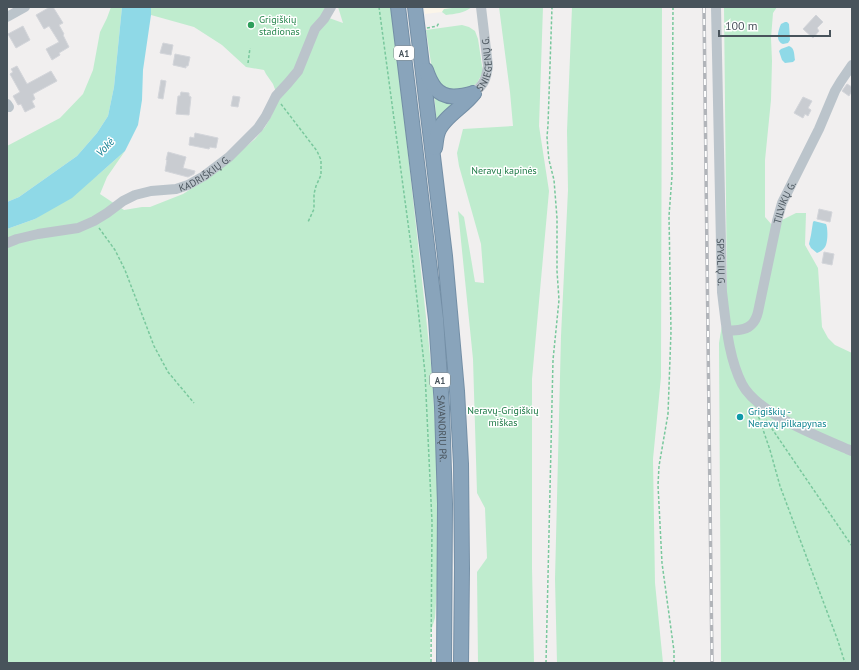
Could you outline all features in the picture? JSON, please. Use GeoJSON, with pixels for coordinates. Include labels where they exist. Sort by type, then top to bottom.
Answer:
{"type":"FeatureCollection","features":[{"type":"Feature","properties":{"kind":"highway","name":"SAVANORIŲ PR."},"geometry":{"type":"LineString","coordinates":[[398,7],[436,320],[442,407],[445,504],[444,663]]}},
{"type":"Feature","properties":{"kind":"highway","name":"A1"},"geometry":{"type":"LineString","coordinates":[[415,7],[445,256],[456,384],[461,464],[461,663]]}},
{"type":"Feature","properties":{"kind":"highway"},"geometry":{"type":"LineString","coordinates":[[420,52],[426,71],[434,87],[440,92],[447,96],[454,97],[474,93]]}},
{"type":"Feature","properties":{"kind":"highway"},"geometry":{"type":"LineString","coordinates":[[433,160],[438,131],[443,122],[474,93]]}},
{"type":"Feature","properties":{"kind":"highway"},"geometry":{"type":"LineString","coordinates":[[438,663],[445,504]]}},
{"type":"Feature","properties":{"kind":"street"},"geometry":{"type":"LineString","coordinates":[[7,17],[25,7]]}},
{"type":"Feature","properties":{"kind":"street","name":"KADRIŠKIŲ G."},"geometry":{"type":"LineString","coordinates":[[7,243],[38,234],[78,228],[94,221],[123,200],[135,195],[151,191],[176,189],[188,185],[204,176],[229,157],[258,128],[276,96],[298,70],[315,29],[324,19],[331,7]]}},
{"type":"Feature","properties":{"kind":"street","name":"SNIEGENŲ G."},"geometry":{"type":"LineString","coordinates":[[474,93],[482,86],[487,75],[488,66],[481,7]]}},
{"type":"Feature","properties":{"kind":"street","name":"SPYGLIŲ G."},"geometry":{"type":"LineString","coordinates":[[716,7],[722,292],[727,331],[735,368],[742,385],[752,398],[775,415],[852,451]]}},
{"type":"Feature","properties":{"kind":"street","name":"TILVIKŲ G."},"geometry":{"type":"LineString","coordinates":[[727,331],[746,328],[753,324],[758,312],[782,203],[819,129],[835,91],[852,65]]}},
{"type":"Feature","properties":{"kind":"path"},"geometry":{"type":"LineString","coordinates":[[379,7],[412,253],[425,373],[432,522],[431,663]]}},
{"type":"Feature","properties":{"kind":"path"},"geometry":{"type":"LineString","coordinates":[[546,663],[553,360],[559,300],[557,271],[557,218],[554,180],[549,160],[547,138],[552,7]]}},
{"type":"Feature","properties":{"kind":"path"},"geometry":{"type":"LineString","coordinates":[[673,7],[672,176],[669,216],[671,331],[668,414],[659,466],[658,485],[662,563],[674,651],[674,663]]}},
{"type":"Feature","properties":{"kind":"path"},"geometry":{"type":"LineString","coordinates":[[426,28],[437,26],[439,23]]}},
{"type":"Feature","properties":{"kind":"path"},"geometry":{"type":"LineString","coordinates":[[248,63],[250,48]]}},
{"type":"Feature","properties":{"kind":"path"},"geometry":{"type":"LineString","coordinates":[[276,96],[317,151],[321,160],[321,175],[314,194],[314,209],[308,222]]}},
{"type":"Feature","properties":{"kind":"path"},"geometry":{"type":"LineString","coordinates":[[94,221],[115,250],[125,270],[154,346],[168,372],[194,403]]}},
{"type":"Feature","properties":{"kind":"path"},"geometry":{"type":"LineString","coordinates":[[752,398],[770,450],[780,486],[838,640],[845,663]]}},
{"type":"Feature","properties":{"kind":"path"},"geometry":{"type":"LineString","coordinates":[[765,418],[852,546]]}},
{"type":"Feature","properties":{"kind":"shaded area"},"geometry":{"type":"Polygon","coordinates":[[[424,7],[460,7],[444,9],[442,12],[425,14],[424,7]]]}},
{"type":"Feature","properties":{"kind":"green space"},"geometry":{"type":"Polygon","coordinates":[[[111,7],[122,7],[114,87],[108,116],[97,133],[77,156],[19,197],[7,202],[7,146],[60,118],[83,94],[93,70],[100,32],[111,7]]]}},
{"type":"Feature","properties":{"kind":"green space"},"geometry":{"type":"Polygon","coordinates":[[[151,7],[328,7],[329,18],[343,23],[338,7],[392,7],[432,374],[436,442],[437,587],[435,618],[430,634],[430,663],[7,663],[7,229],[35,219],[99,174],[125,151],[107,177],[100,194],[124,210],[150,207],[183,194],[211,176],[255,139],[265,127],[272,115],[276,92],[264,70],[246,67],[222,45],[194,27],[151,15],[151,7]]]}},
{"type":"Feature","properties":{"kind":"green space"},"geometry":{"type":"Polygon","coordinates":[[[472,7],[463,12],[453,14],[446,15],[442,12],[444,9],[472,7]]]}},
{"type":"Feature","properties":{"kind":"green space"},"geometry":{"type":"Polygon","coordinates":[[[499,7],[543,7],[539,126],[549,191],[532,379],[532,568],[534,663],[478,663],[477,572],[487,558],[485,508],[477,493],[473,359],[458,211],[464,217],[475,282],[484,283],[481,244],[459,166],[457,153],[463,129],[513,126],[499,7]]]}},
{"type":"Feature","properties":{"kind":"green space"},"geometry":{"type":"Polygon","coordinates":[[[572,7],[662,7],[661,377],[653,459],[655,583],[663,663],[557,663],[555,579],[561,336],[568,190],[567,131],[572,7]]]}},
{"type":"Feature","properties":{"kind":"green space"},"geometry":{"type":"Polygon","coordinates":[[[724,7],[777,7],[773,13],[771,38],[771,100],[765,160],[765,217],[772,225],[796,213],[806,213],[805,245],[818,268],[822,327],[828,338],[835,345],[852,353],[852,663],[721,663],[719,343],[727,295],[724,7]]]}},
{"type":"Feature","properties":{"kind":"green space"},"geometry":{"type":"Polygon","coordinates":[[[462,25],[475,31],[478,39],[483,72],[477,83],[468,90],[446,92],[433,76],[426,30],[462,25]]]}},
{"type":"Feature","properties":{"kind":"green space"},"geometry":{"type":"Polygon","coordinates":[[[434,93],[463,101],[437,125],[434,93]]]}},
{"type":"Feature","properties":{"kind":"water","name":"Vokė"},"geometry":{"type":"Polygon","coordinates":[[[122,7],[151,7],[143,70],[142,100],[138,125],[125,151],[72,198],[35,219],[7,229],[7,202],[19,197],[77,156],[97,133],[108,116],[114,87],[122,7]]]}},
{"type":"Feature","properties":{"kind":"water"},"geometry":{"type":"Polygon","coordinates":[[[785,22],[789,24],[790,40],[788,43],[783,44],[780,43],[778,36],[781,24],[785,22]]]}},
{"type":"Feature","properties":{"kind":"water"},"geometry":{"type":"Polygon","coordinates":[[[789,46],[793,50],[795,60],[793,62],[785,63],[782,60],[779,51],[789,46]]]}},
{"type":"Feature","properties":{"kind":"water"},"geometry":{"type":"Polygon","coordinates":[[[814,221],[826,224],[827,229],[826,245],[817,253],[809,244],[814,221]]]}},
{"type":"Feature","properties":{"kind":"building"},"geometry":{"type":"Polygon","coordinates":[[[50,7],[53,7],[63,23],[59,25],[69,47],[59,53],[60,55],[52,60],[46,49],[59,42],[49,26],[44,29],[36,15],[50,7]]]}},
{"type":"Feature","properties":{"kind":"building"},"geometry":{"type":"Polygon","coordinates":[[[816,15],[823,22],[817,28],[819,31],[813,38],[803,29],[816,15]]]}},
{"type":"Feature","properties":{"kind":"building"},"geometry":{"type":"Polygon","coordinates":[[[23,26],[30,40],[16,48],[8,34],[23,26]]]}},
{"type":"Feature","properties":{"kind":"building"},"geometry":{"type":"Polygon","coordinates":[[[163,43],[173,45],[171,55],[160,53],[163,43]]]}},
{"type":"Feature","properties":{"kind":"building"},"geometry":{"type":"Polygon","coordinates":[[[175,54],[190,57],[186,68],[173,65],[175,54]]]}},
{"type":"Feature","properties":{"kind":"building"},"geometry":{"type":"Polygon","coordinates":[[[17,66],[27,84],[51,71],[57,81],[33,94],[35,99],[32,101],[35,107],[25,112],[21,104],[18,105],[13,96],[20,92],[10,74],[13,72],[11,69],[17,66]]]}},
{"type":"Feature","properties":{"kind":"building"},"geometry":{"type":"Polygon","coordinates":[[[161,80],[166,81],[163,99],[158,98],[161,80]]]}},
{"type":"Feature","properties":{"kind":"building"},"geometry":{"type":"Polygon","coordinates":[[[847,84],[852,87],[852,91],[849,96],[842,91],[847,84]]]}},
{"type":"Feature","properties":{"kind":"building"},"geometry":{"type":"Polygon","coordinates":[[[181,92],[189,93],[189,96],[191,97],[189,115],[176,114],[178,96],[180,96],[181,92]]]}},
{"type":"Feature","properties":{"kind":"building"},"geometry":{"type":"Polygon","coordinates":[[[233,96],[240,97],[238,107],[231,106],[233,96]]]}},
{"type":"Feature","properties":{"kind":"building"},"geometry":{"type":"Polygon","coordinates":[[[803,97],[812,101],[808,108],[811,110],[808,116],[805,114],[803,118],[794,113],[803,97]]]}},
{"type":"Feature","properties":{"kind":"building"},"geometry":{"type":"Polygon","coordinates":[[[195,133],[218,138],[216,148],[210,147],[209,149],[189,145],[190,137],[194,138],[195,133]]]}},
{"type":"Feature","properties":{"kind":"building"},"geometry":{"type":"Polygon","coordinates":[[[168,152],[186,157],[183,168],[195,171],[194,174],[188,177],[165,171],[168,152]]]}},
{"type":"Feature","properties":{"kind":"building"},"geometry":{"type":"Polygon","coordinates":[[[819,209],[832,212],[830,222],[817,219],[819,209]]]}},
{"type":"Feature","properties":{"kind":"building"},"geometry":{"type":"Polygon","coordinates":[[[824,252],[834,254],[832,265],[822,263],[824,252]]]}},
{"type":"Feature","properties":{"kind":"railway"},"geometry":{"type":"LineString","coordinates":[[704,7],[712,663]]}},
{"type":"Feature","properties":{"kind":"place","name":"Grigiškių stadionas"},"geometry":{"type":"Point","coordinates":[251,25]}},
{"type":"Feature","properties":{"kind":"place","name":"Grigiškių - Neravų pilkapynas"},"geometry":{"type":"Point","coordinates":[740,417]}},
{"type":"Feature","properties":{"kind":"park label","name":"Neravų kapinės"},"geometry":{"type":"Point","coordinates":[504,170]}},
{"type":"Feature","properties":{"kind":"park label","name":"Neravų-Grigiškių miškas"},"geometry":{"type":"Point","coordinates":[503,416]}}]}
